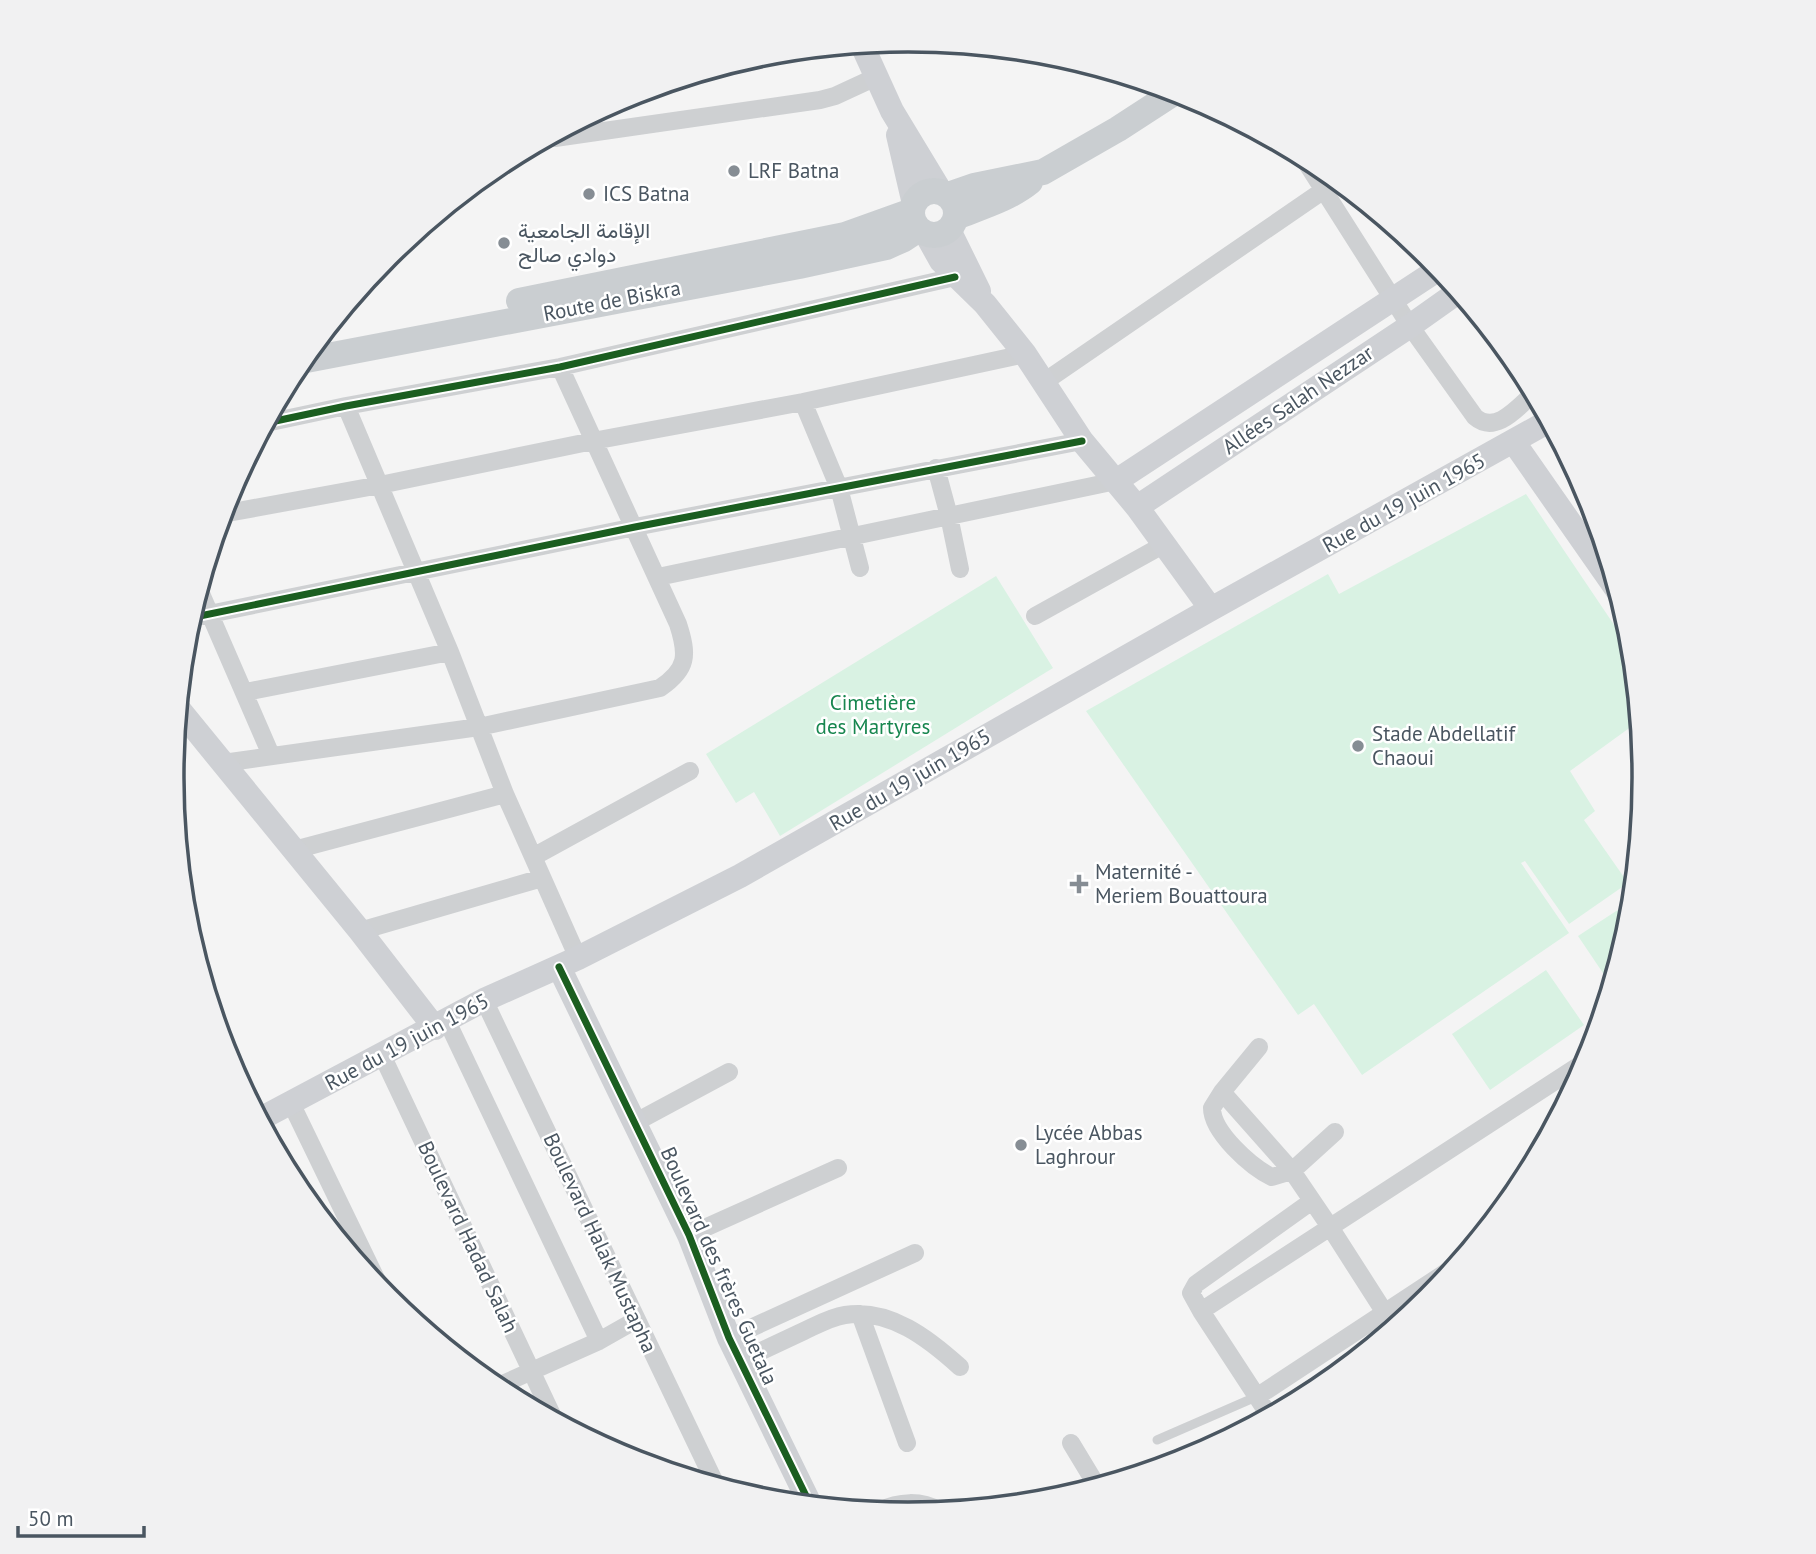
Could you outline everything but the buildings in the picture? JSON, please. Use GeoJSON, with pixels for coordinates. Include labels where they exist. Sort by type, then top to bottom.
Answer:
{"type":"FeatureCollection","features":[{"type":"Feature","properties":{"kind":"main road"},"geometry":{"type":"LineString","coordinates":[[933,214],[1022,189],[1043,172],[1163,100]]}},
{"type":"Feature","properties":{"kind":"main road","name":"Route de Biskra"},"geometry":{"type":"LineString","coordinates":[[333,336],[833,238],[933,214]]}},
{"type":"Feature","properties":{"kind":"main road","name":"Route de Biskra"},"geometry":{"type":"LineString","coordinates":[[317,358],[886,247],[904,239],[933,214]]}},
{"type":"Feature","properties":{"kind":"street"},"geometry":{"type":"LineString","coordinates":[[866,54],[933,214],[985,304],[1025,354],[1082,441],[1137,507],[1211,609]]}},
{"type":"Feature","properties":{"kind":"street"},"geometry":{"type":"LineString","coordinates":[[572,136],[822,105],[876,77]]}},
{"type":"Feature","properties":{"kind":"street"},"geometry":{"type":"LineString","coordinates":[[1044,382],[1327,187]]}},
{"type":"Feature","properties":{"kind":"street"},"geometry":{"type":"LineString","coordinates":[[1333,191],[1410,327],[1475,417],[1489,424],[1498,422],[1526,400]]}},
{"type":"Feature","properties":{"kind":"street"},"geometry":{"type":"LineString","coordinates":[[933,214],[937,257],[985,304]]}},
{"type":"Feature","properties":{"kind":"street"},"geometry":{"type":"LineString","coordinates":[[658,577],[1116,481],[1430,275]]}},
{"type":"Feature","properties":{"kind":"street"},"geometry":{"type":"LineString","coordinates":[[278,420],[559,367],[955,277]]}},
{"type":"Feature","properties":{"kind":"street","name":"Allées Salah Nezzar"},"geometry":{"type":"LineString","coordinates":[[1137,507],[1451,297]]}},
{"type":"Feature","properties":{"kind":"street"},"geometry":{"type":"LineString","coordinates":[[234,512],[803,402],[1025,354]]}},
{"type":"Feature","properties":{"kind":"street"},"geometry":{"type":"LineString","coordinates":[[223,763],[480,727],[660,688],[675,678],[684,662],[685,646],[658,577],[559,367]]}},
{"type":"Feature","properties":{"kind":"street"},"geometry":{"type":"LineString","coordinates":[[803,402],[839,488],[860,568]]}},
{"type":"Feature","properties":{"kind":"street"},"geometry":{"type":"LineString","coordinates":[[346,406],[542,878],[568,962]]}},
{"type":"Feature","properties":{"kind":"street","name":"Rue du 19 juin 1965"},"geometry":{"type":"LineString","coordinates":[[268,1115],[484,1000],[568,962],[740,876],[1541,426]]}},
{"type":"Feature","properties":{"kind":"street"},"geometry":{"type":"LineString","coordinates":[[202,616],[414,571],[1082,441]]}},
{"type":"Feature","properties":{"kind":"street"},"geometry":{"type":"LineString","coordinates":[[1513,441],[1601,568]]}},
{"type":"Feature","properties":{"kind":"street"},"geometry":{"type":"LineString","coordinates":[[936,468],[960,569]]}},
{"type":"Feature","properties":{"kind":"street"},"geometry":{"type":"LineString","coordinates":[[1035,616],[1163,545]]}},
{"type":"Feature","properties":{"kind":"street"},"geometry":{"type":"LineString","coordinates":[[205,602],[271,755]]}},
{"type":"Feature","properties":{"kind":"street"},"geometry":{"type":"LineString","coordinates":[[246,692],[450,652]]}},
{"type":"Feature","properties":{"kind":"street"},"geometry":{"type":"LineString","coordinates":[[186,718],[360,932],[441,1025],[599,1341]]}},
{"type":"Feature","properties":{"kind":"street"},"geometry":{"type":"LineString","coordinates":[[533,857],[690,771]]}},
{"type":"Feature","properties":{"kind":"street"},"geometry":{"type":"LineString","coordinates":[[294,850],[505,794]]}},
{"type":"Feature","properties":{"kind":"street"},"geometry":{"type":"LineString","coordinates":[[360,932],[542,878]]}},
{"type":"Feature","properties":{"kind":"street","name":"Boulevard des frères Guetala"},"geometry":{"type":"LineString","coordinates":[[568,962],[636,1122],[689,1235],[729,1338],[805,1494]]}},
{"type":"Feature","properties":{"kind":"street","name":"Boulevard Halak Mustapha"},"geometry":{"type":"LineString","coordinates":[[484,1000],[711,1474]]}},
{"type":"Feature","properties":{"kind":"street"},"geometry":{"type":"LineString","coordinates":[[1259,1047],[1222,1092],[1213,1108],[1216,1124],[1228,1139],[1258,1170],[1272,1177],[1280,1177],[1292,1171],[1335,1132]]}},
{"type":"Feature","properties":{"kind":"street","name":"Boulevard Hadad Salah"},"geometry":{"type":"LineString","coordinates":[[382,1055],[547,1404]]}},
{"type":"Feature","properties":{"kind":"street"},"geometry":{"type":"LineString","coordinates":[[636,1122],[729,1072]]}},
{"type":"Feature","properties":{"kind":"street"},"geometry":{"type":"LineString","coordinates":[[1201,1311],[1569,1072]]}},
{"type":"Feature","properties":{"kind":"street"},"geometry":{"type":"LineString","coordinates":[[1222,1092],[1292,1171],[1389,1319],[1258,1396]]}},
{"type":"Feature","properties":{"kind":"street"},"geometry":{"type":"LineString","coordinates":[[291,1103],[366,1258]]}},
{"type":"Feature","properties":{"kind":"street"},"geometry":{"type":"LineString","coordinates":[[689,1235],[838,1168]]}},
{"type":"Feature","properties":{"kind":"street"},"geometry":{"type":"LineString","coordinates":[[1264,1407],[1191,1293],[1196,1284],[1312,1200]]}},
{"type":"Feature","properties":{"kind":"street"},"geometry":{"type":"LineString","coordinates":[[729,1338],[915,1253]]}},
{"type":"Feature","properties":{"kind":"street"},"geometry":{"type":"LineString","coordinates":[[860,1314],[907,1443]]}},
{"type":"Feature","properties":{"kind":"street"},"geometry":{"type":"LineString","coordinates":[[740,1361],[832,1318],[860,1314],[887,1319],[910,1328],[929,1339],[960,1367]]}},
{"type":"Feature","properties":{"kind":"street"},"geometry":{"type":"LineString","coordinates":[[508,1381],[599,1341],[636,1320]]}},
{"type":"Feature","properties":{"kind":"street"},"geometry":{"type":"LineString","coordinates":[[1070,1443],[1092,1478]]}},
{"type":"Feature","properties":{"kind":"lane"},"geometry":{"type":"LineString","coordinates":[[1157,1440],[1258,1396]]}},
{"type":"Feature","properties":{"kind":"green space","name":"Stade Abdellatif Chaoui"},"geometry":{"type":"Polygon","coordinates":[[[1526,494],[1618,630],[1631,727],[1570,771],[1595,811],[1584,820],[1625,879],[1624,886],[1569,924],[1525,861],[1521,863],[1569,933],[1362,1075],[1314,1004],[1298,1015],[1086,711],[1328,574],[1339,594],[1526,494]]]}},
{"type":"Feature","properties":{"kind":"green space","name":"Cimetière des Martyres"},"geometry":{"type":"Polygon","coordinates":[[[996,576],[1053,668],[780,836],[754,792],[736,803],[706,754],[996,576]]]}},
{"type":"Feature","properties":{"kind":"green space"},"geometry":{"type":"Polygon","coordinates":[[[1620,908],[1605,976],[1578,936],[1620,908]]]}},
{"type":"Feature","properties":{"kind":"green space"},"geometry":{"type":"Polygon","coordinates":[[[1546,970],[1584,1025],[1490,1090],[1452,1034],[1546,970]]]}},
{"type":"Feature","properties":{"kind":"cycle path"},"geometry":{"type":"LineString","coordinates":[[278,420],[560,367],[955,277]]}},
{"type":"Feature","properties":{"kind":"cycle path"},"geometry":{"type":"LineString","coordinates":[[202,616],[635,527],[1082,441]]}},
{"type":"Feature","properties":{"kind":"cycle path"},"geometry":{"type":"LineString","coordinates":[[559,967],[689,1235],[729,1338],[805,1494]]}},
{"type":"Feature","properties":{"kind":"place","name":"LRF Batna"},"geometry":{"type":"Point","coordinates":[734,171]}},
{"type":"Feature","properties":{"kind":"place","name":"ICS Batna"},"geometry":{"type":"Point","coordinates":[589,194]}},
{"type":"Feature","properties":{"kind":"place","name":"الإقامة الجامعية دوادي صالح"},"geometry":{"type":"Point","coordinates":[504,243]}},
{"type":"Feature","properties":{"kind":"place","name":"Stade Abdellatif Chaoui"},"geometry":{"type":"Point","coordinates":[1358,746]}},
{"type":"Feature","properties":{"kind":"place","name":"Maternité - Meriem Bouattoura"},"geometry":{"type":"Point","coordinates":[1079,884]}},
{"type":"Feature","properties":{"kind":"place","name":"Lycée Abbas Laghrour"},"geometry":{"type":"Point","coordinates":[1021,1145]}}]}
